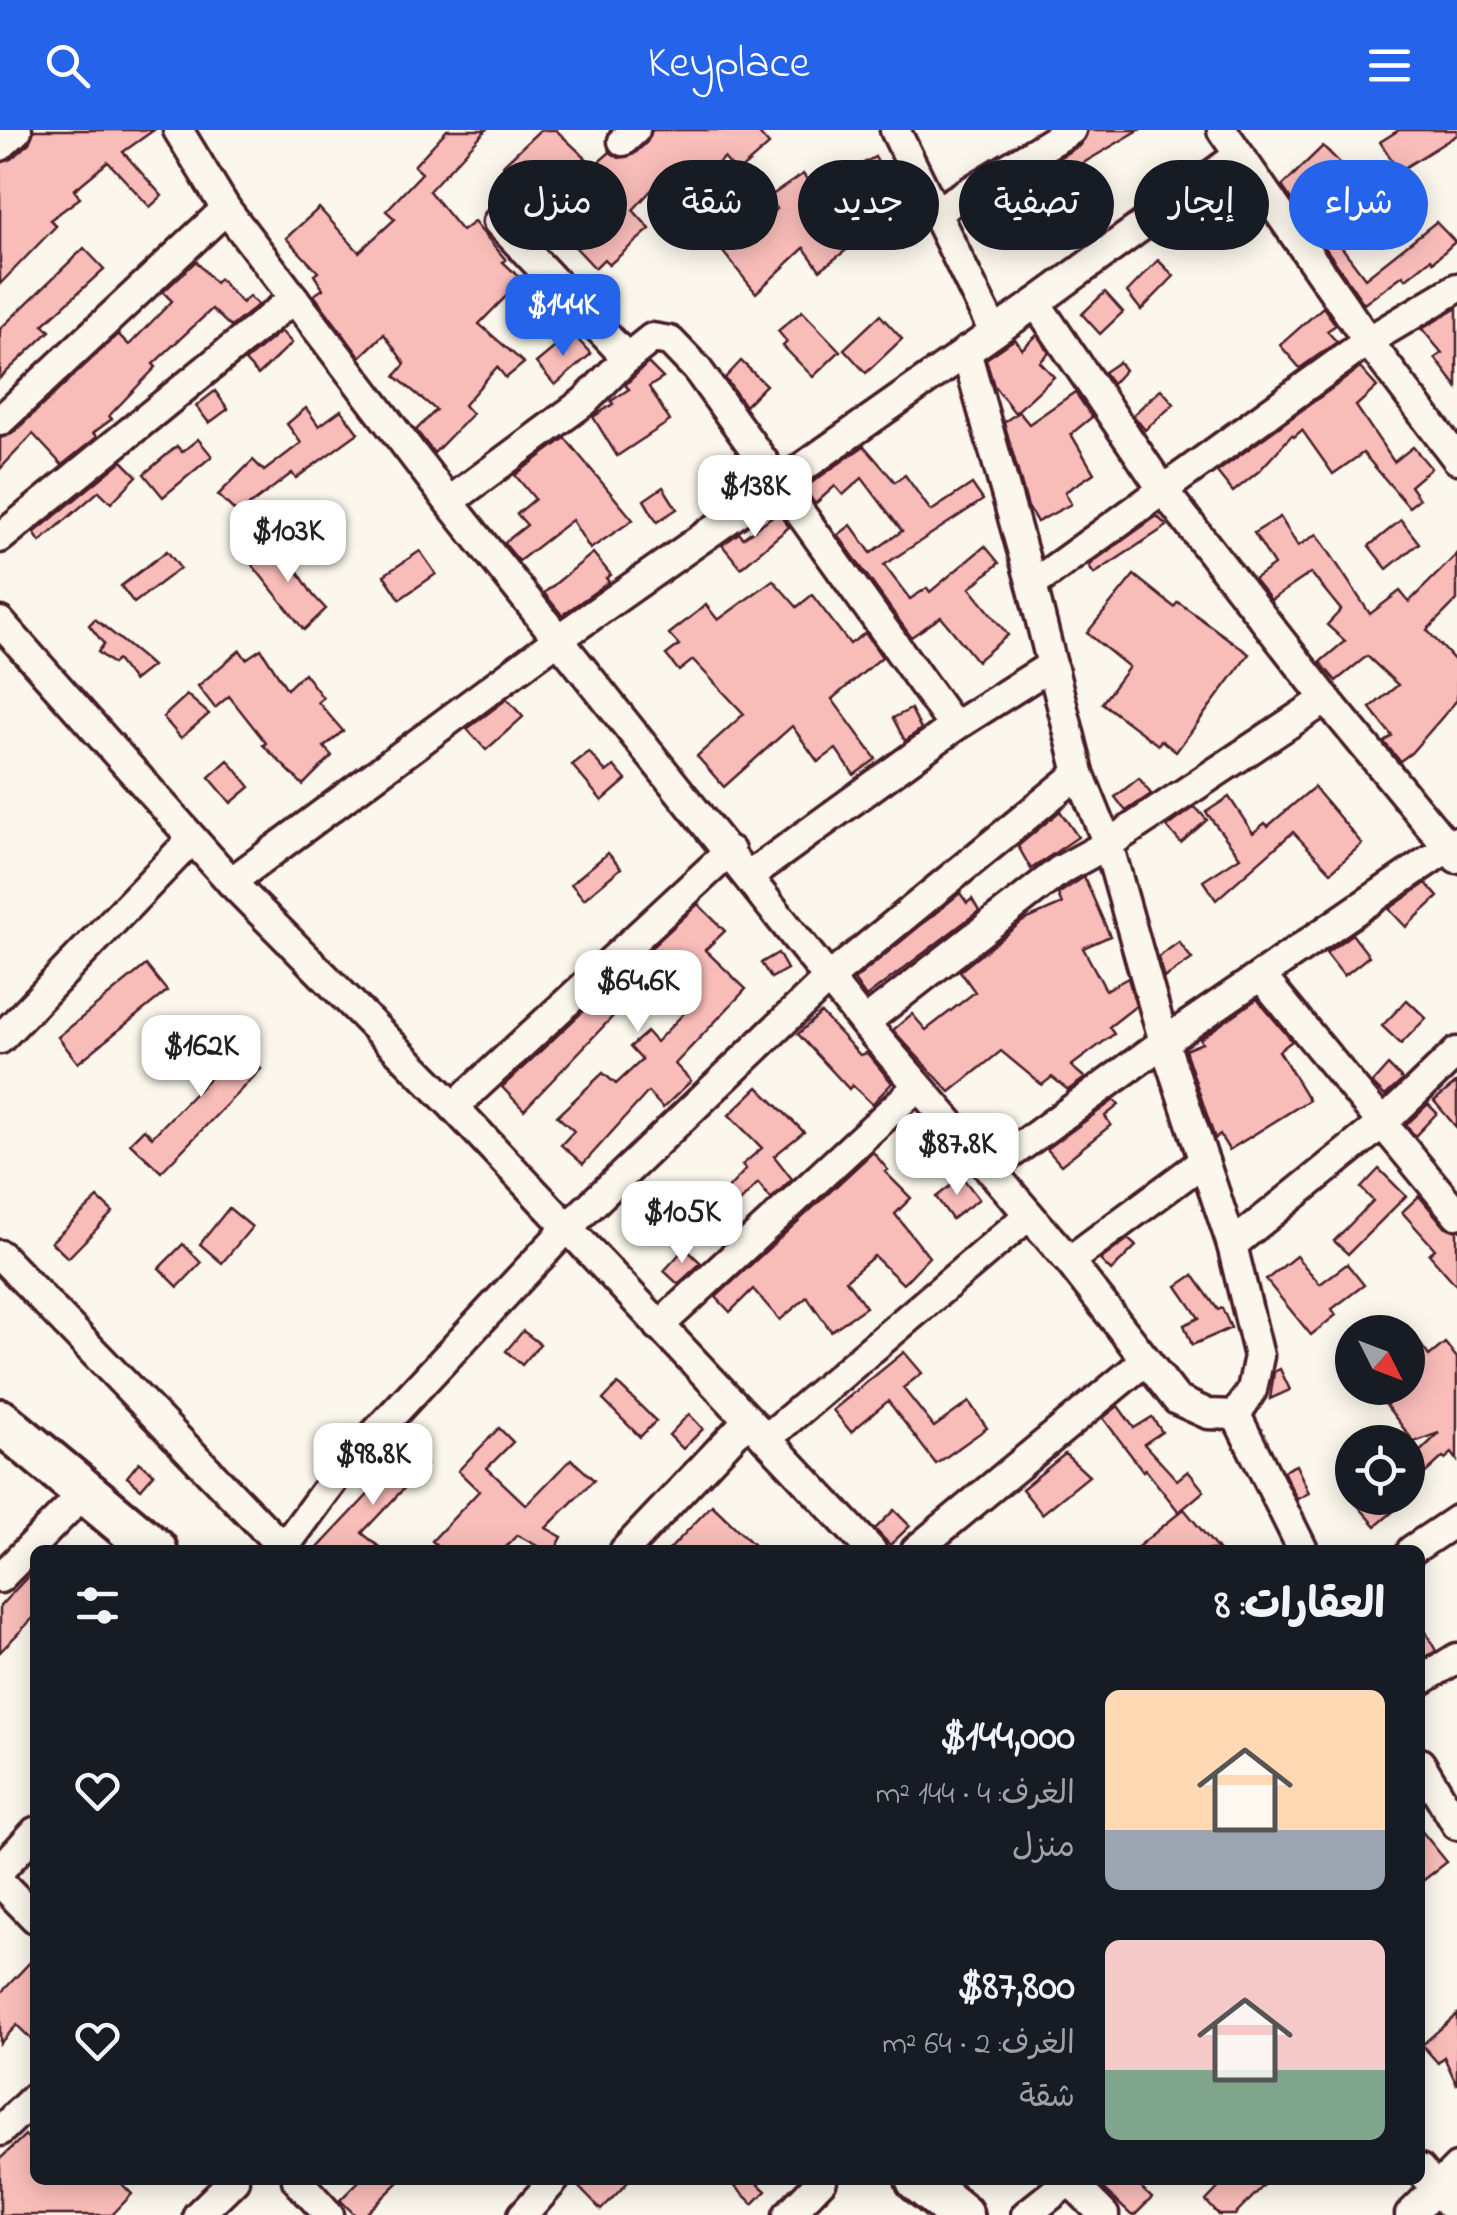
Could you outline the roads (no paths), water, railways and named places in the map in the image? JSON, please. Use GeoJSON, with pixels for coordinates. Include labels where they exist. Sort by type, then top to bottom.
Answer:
{"type":"FeatureCollection","features":[{"type":"Feature","properties":{"kind":"main road"},"geometry":{"type":"LineString","coordinates":[[0,1421],[149,1545]]}},
{"type":"Feature","properties":{"kind":"main road"},"geometry":{"type":"LineString","coordinates":[[924,2185],[961,2215]]}},
{"type":"Feature","properties":{"kind":"street"},"geometry":{"type":"LineString","coordinates":[[0,146],[17,130]]}},
{"type":"Feature","properties":{"kind":"street"},"geometry":{"type":"LineString","coordinates":[[178,130],[226,209],[448,502],[864,1023],[1069,1261],[1177,1400],[1208,1414],[1236,1414]]}},
{"type":"Feature","properties":{"kind":"street"},"geometry":{"type":"LineString","coordinates":[[895,130],[909,160]]}},
{"type":"Feature","properties":{"kind":"street"},"geometry":{"type":"LineString","coordinates":[[939,210],[1072,130]]}},
{"type":"Feature","properties":{"kind":"street"},"geometry":{"type":"LineString","coordinates":[[1222,130],[1368,341],[1457,459]]}},
{"type":"Feature","properties":{"kind":"street"},"geometry":{"type":"LineString","coordinates":[[231,882],[557,640],[994,332],[1238,154]]}},
{"type":"Feature","properties":{"kind":"street"},"geometry":{"type":"LineString","coordinates":[[0,421],[226,209]]}},
{"type":"Feature","properties":{"kind":"street"},"geometry":{"type":"LineString","coordinates":[[939,223],[994,332]]}},
{"type":"Feature","properties":{"kind":"street"},"geometry":{"type":"LineString","coordinates":[[525,250],[627,358]]}},
{"type":"Feature","properties":{"kind":"street"},"geometry":{"type":"LineString","coordinates":[[1032,585],[1368,341],[1457,288]]}},
{"type":"Feature","properties":{"kind":"street"},"geometry":{"type":"LineString","coordinates":[[0,538],[294,298]]}},
{"type":"Feature","properties":{"kind":"street"},"geometry":{"type":"LineString","coordinates":[[990,1169],[1164,1042],[1454,849],[1326,699],[1163,490],[1036,302]]}},
{"type":"Feature","properties":{"kind":"street"},"geometry":{"type":"LineString","coordinates":[[448,502],[585,401],[652,338],[670,341],[698,369],[954,727]]}},
{"type":"Feature","properties":{"kind":"street"},"geometry":{"type":"LineString","coordinates":[[966,351],[1032,585],[1079,773],[1108,844],[1164,1042],[1232,1245],[1259,1356],[1252,1390],[1236,1414]]}},
{"type":"Feature","properties":{"kind":"street"},"geometry":{"type":"LineString","coordinates":[[0,622],[231,882],[454,1106],[866,1545]]}},
{"type":"Feature","properties":{"kind":"street"},"geometry":{"type":"LineString","coordinates":[[749,876],[954,727],[1052,665]]}},
{"type":"Feature","properties":{"kind":"street"},"geometry":{"type":"LineString","coordinates":[[864,1023],[1059,870],[1108,844],[1326,699]]}},
{"type":"Feature","properties":{"kind":"street"},"geometry":{"type":"LineString","coordinates":[[287,1545],[340,1470],[566,1229],[829,978],[1079,773]]}},
{"type":"Feature","properties":{"kind":"street"},"geometry":{"type":"LineString","coordinates":[[0,1039],[192,839]]}},
{"type":"Feature","properties":{"kind":"street"},"geometry":{"type":"LineString","coordinates":[[454,1106],[730,851]]}},
{"type":"Feature","properties":{"kind":"street"},"geometry":{"type":"LineString","coordinates":[[1261,976],[1457,1214]]}},
{"type":"Feature","properties":{"kind":"street"},"geometry":{"type":"LineString","coordinates":[[1232,1245],[1384,1122],[1457,1052]]}},
{"type":"Feature","properties":{"kind":"street"},"geometry":{"type":"LineString","coordinates":[[659,1326],[918,1086]]}},
{"type":"Feature","properties":{"kind":"street"},"geometry":{"type":"LineString","coordinates":[[1069,1261],[1204,1161]]}},
{"type":"Feature","properties":{"kind":"street"},"geometry":{"type":"LineString","coordinates":[[630,1545],[757,1429],[1029,1215]]}},
{"type":"Feature","properties":{"kind":"street"},"geometry":{"type":"LineString","coordinates":[[0,1255],[278,1545]]}},
{"type":"Feature","properties":{"kind":"street"},"geometry":{"type":"LineString","coordinates":[[922,1545],[1146,1360]]}},
{"type":"Feature","properties":{"kind":"street"},"geometry":{"type":"LineString","coordinates":[[1236,1414],[1301,1545]]}},
{"type":"Feature","properties":{"kind":"street"},"geometry":{"type":"LineString","coordinates":[[32,1545],[84,1492]]}},
{"type":"Feature","properties":{"kind":"street"},"geometry":{"type":"LineString","coordinates":[[1420,1545],[1457,1520]]}},
{"type":"Feature","properties":{"kind":"street"},"geometry":{"type":"LineString","coordinates":[[0,1578],[30,1547]]}},
{"type":"Feature","properties":{"kind":"street"},"geometry":{"type":"LineString","coordinates":[[1425,1678],[1457,1658]]}},
{"type":"Feature","properties":{"kind":"street"},"geometry":{"type":"LineString","coordinates":[[1425,1771],[1457,1825]]}},
{"type":"Feature","properties":{"kind":"street"},"geometry":{"type":"LineString","coordinates":[[0,1870],[30,1837]]}},
{"type":"Feature","properties":{"kind":"street"},"geometry":{"type":"LineString","coordinates":[[0,1882],[30,1913]]}},
{"type":"Feature","properties":{"kind":"street"},"geometry":{"type":"LineString","coordinates":[[0,2132],[30,2102]]}},
{"type":"Feature","properties":{"kind":"street"},"geometry":{"type":"LineString","coordinates":[[1410,2215],[1428,2179],[1457,2168]]}},
{"type":"Feature","properties":{"kind":"street"},"geometry":{"type":"LineString","coordinates":[[1428,2179],[1457,2213]]}},
{"type":"Feature","properties":{"kind":"street"},"geometry":{"type":"LineString","coordinates":[[198,2215],[229,2185]]}},
{"type":"Feature","properties":{"kind":"street"},"geometry":{"type":"LineString","coordinates":[[302,2185],[329,2215]]}},
{"type":"Feature","properties":{"kind":"street"},"geometry":{"type":"LineString","coordinates":[[524,2215],[550,2185]]}},
{"type":"Feature","properties":{"kind":"street"},"geometry":{"type":"LineString","coordinates":[[788,2215],[817,2185]]}},
{"type":"Feature","properties":{"kind":"street"},"geometry":{"type":"LineString","coordinates":[[1026,2215],[1063,2185]]}},
{"type":"Feature","properties":{"kind":"street"},"geometry":{"type":"LineString","coordinates":[[1074,2185],[1104,2215]]}}]}
